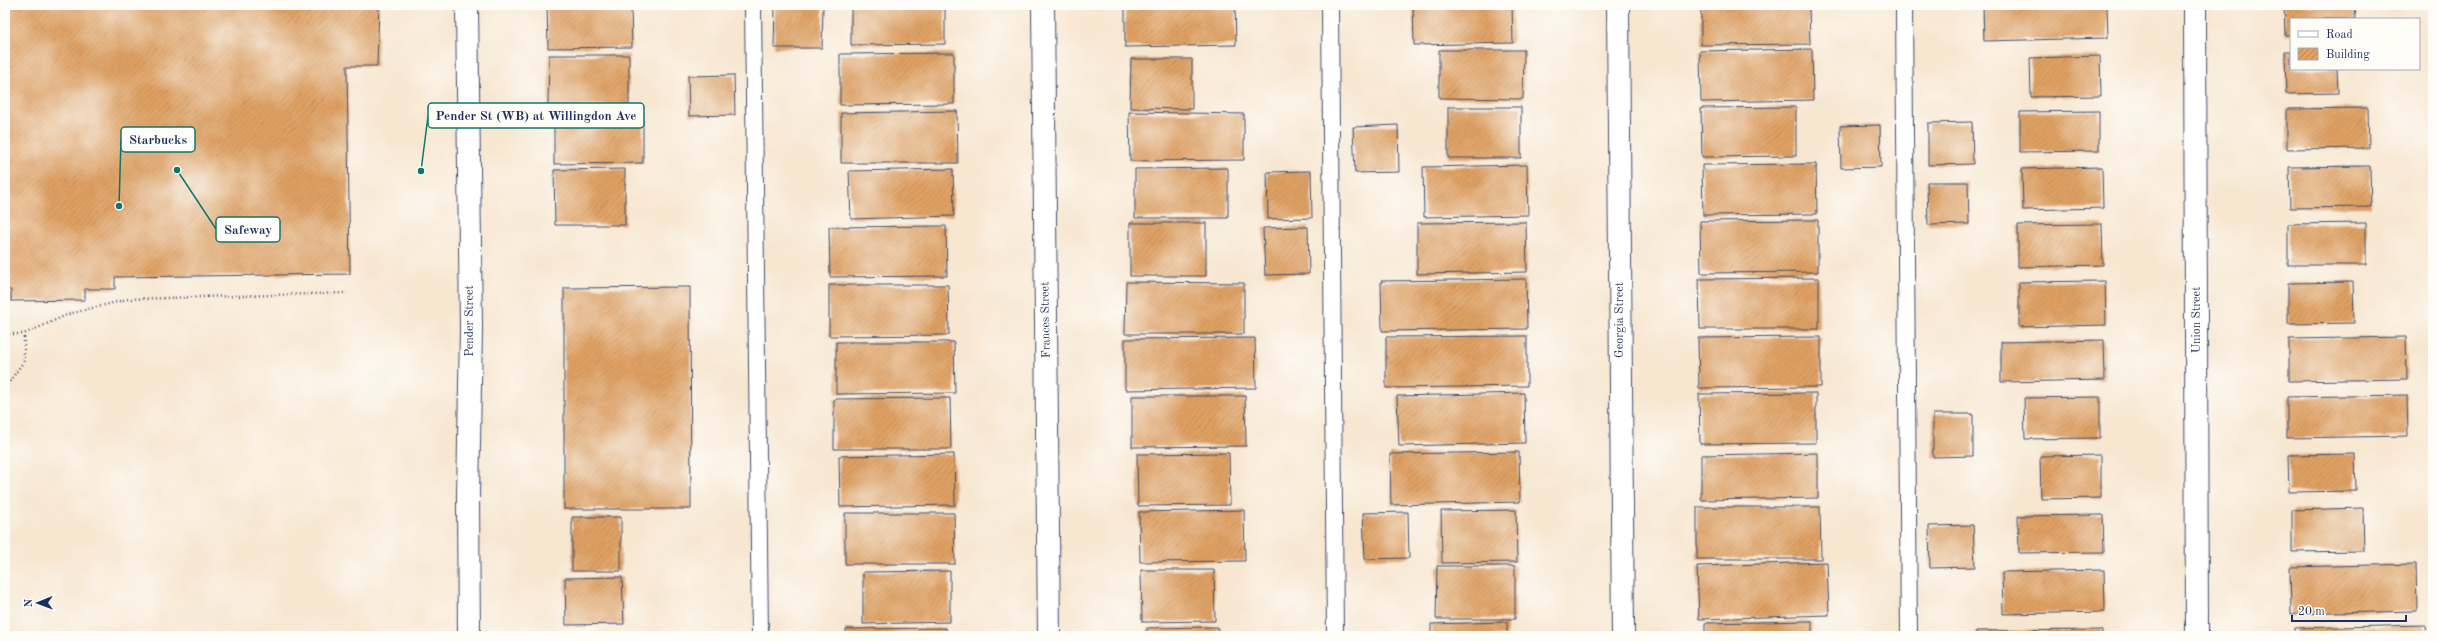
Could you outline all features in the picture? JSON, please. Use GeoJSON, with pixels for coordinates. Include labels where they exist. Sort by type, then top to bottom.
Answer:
{"type":"FeatureCollection","features":[{"type":"Feature","properties":{"kind":"street","name":"Pender Street"},"geometry":{"type":"LineString","coordinates":[[467,5],[471,328],[469,636]]}},
{"type":"Feature","properties":{"kind":"street","name":"Frances Street"},"geometry":{"type":"LineString","coordinates":[[1043,5],[1049,636]]}},
{"type":"Feature","properties":{"kind":"street","name":"Georgia Street"},"geometry":{"type":"LineString","coordinates":[[1618,5],[1623,636]]}},
{"type":"Feature","properties":{"kind":"street","name":"Union Street"},"geometry":{"type":"LineString","coordinates":[[2196,5],[2197,636]]}},
{"type":"Feature","properties":{"kind":"lane"},"geometry":{"type":"LineString","coordinates":[[753,5],[760,636]]}},
{"type":"Feature","properties":{"kind":"lane"},"geometry":{"type":"LineString","coordinates":[[1330,5],[1335,636]]}},
{"type":"Feature","properties":{"kind":"lane"},"geometry":{"type":"LineString","coordinates":[[1904,5],[1910,636]]}},
{"type":"Feature","properties":{"kind":"path"},"geometry":{"type":"LineString","coordinates":[[5,334],[24,334],[69,314],[128,298],[347,294]]}},
{"type":"Feature","properties":{"kind":"path"},"geometry":{"type":"LineString","coordinates":[[5,388],[24,361],[24,334]]}},
{"type":"Feature","properties":{"kind":"building"},"geometry":{"type":"Polygon","coordinates":[[[5,5],[379,5],[377,66],[347,66],[350,274],[115,277],[115,289],[85,289],[85,300],[11,301],[11,290],[5,290],[5,5]]]}},
{"type":"Feature","properties":{"kind":"building"},"geometry":{"type":"Polygon","coordinates":[[[547,5],[631,5],[632,47],[548,48],[547,5]]]}},
{"type":"Feature","properties":{"kind":"building"},"geometry":{"type":"Polygon","coordinates":[[[775,5],[823,6],[822,48],[774,48],[775,5]]]}},
{"type":"Feature","properties":{"kind":"building"},"geometry":{"type":"Polygon","coordinates":[[[851,5],[945,5],[945,44],[851,45],[851,5]]]}},
{"type":"Feature","properties":{"kind":"building"},"geometry":{"type":"Polygon","coordinates":[[[1125,5],[1235,5],[1236,45],[1125,47],[1125,5]]]}},
{"type":"Feature","properties":{"kind":"building"},"geometry":{"type":"Polygon","coordinates":[[[1413,5],[1512,5],[1513,43],[1414,45],[1413,5]]]}},
{"type":"Feature","properties":{"kind":"building"},"geometry":{"type":"Polygon","coordinates":[[[1701,5],[1809,5],[1810,44],[1701,45],[1701,5]]]}},
{"type":"Feature","properties":{"kind":"building"},"geometry":{"type":"Polygon","coordinates":[[[1983,5],[2107,5],[2108,38],[1984,41],[1983,5]]]}},
{"type":"Feature","properties":{"kind":"building"},"geometry":{"type":"Polygon","coordinates":[[[2284,5],[2355,5],[2356,18],[2290,18],[2290,35],[2285,35],[2284,5]]]}},
{"type":"Feature","properties":{"kind":"building"},"geometry":{"type":"Polygon","coordinates":[[[1812,49],[1813,100],[1701,102],[1700,51],[1812,49]]]}},
{"type":"Feature","properties":{"kind":"building"},"geometry":{"type":"Polygon","coordinates":[[[1439,50],[1524,50],[1523,99],[1439,98],[1439,50]]]}},
{"type":"Feature","properties":{"kind":"building"},"geometry":{"type":"Polygon","coordinates":[[[2285,51],[2290,51],[2290,70],[2337,70],[2338,93],[2286,94],[2285,51]]]}},
{"type":"Feature","properties":{"kind":"building"},"geometry":{"type":"Polygon","coordinates":[[[954,53],[954,104],[840,105],[840,54],[954,53]]]}},
{"type":"Feature","properties":{"kind":"building"},"geometry":{"type":"Polygon","coordinates":[[[549,55],[629,55],[629,105],[548,106],[549,55]]]}},
{"type":"Feature","properties":{"kind":"building"},"geometry":{"type":"Polygon","coordinates":[[[2100,56],[2101,96],[2031,97],[2030,58],[2100,56]]]}},
{"type":"Feature","properties":{"kind":"building"},"geometry":{"type":"Polygon","coordinates":[[[1131,59],[1192,59],[1192,109],[1130,108],[1131,59]]]}},
{"type":"Feature","properties":{"kind":"building"},"geometry":{"type":"Polygon","coordinates":[[[734,75],[735,115],[689,116],[688,76],[734,75]]]}},
{"type":"Feature","properties":{"kind":"building"},"geometry":{"type":"Polygon","coordinates":[[[1448,107],[1521,107],[1521,158],[1448,158],[1448,107]]]}},
{"type":"Feature","properties":{"kind":"building"},"geometry":{"type":"Polygon","coordinates":[[[1796,107],[1796,156],[1702,157],[1701,108],[1796,107]]]}},
{"type":"Feature","properties":{"kind":"building"},"geometry":{"type":"Polygon","coordinates":[[[2368,108],[2369,148],[2287,149],[2287,109],[2368,108]]]}},
{"type":"Feature","properties":{"kind":"building"},"geometry":{"type":"Polygon","coordinates":[[[957,111],[958,163],[841,163],[841,113],[957,111]]]}},
{"type":"Feature","properties":{"kind":"building"},"geometry":{"type":"Polygon","coordinates":[[[2099,111],[2099,151],[2020,152],[2020,112],[2099,111]]]}},
{"type":"Feature","properties":{"kind":"building"},"geometry":{"type":"Polygon","coordinates":[[[1129,112],[1244,114],[1244,160],[1130,161],[1129,112]]]}},
{"type":"Feature","properties":{"kind":"building"},"geometry":{"type":"Polygon","coordinates":[[[643,114],[643,163],[554,164],[554,115],[643,114]]]}},
{"type":"Feature","properties":{"kind":"building"},"geometry":{"type":"Polygon","coordinates":[[[1972,122],[1973,164],[1928,165],[1928,123],[1972,122]]]}},
{"type":"Feature","properties":{"kind":"building"},"geometry":{"type":"Polygon","coordinates":[[[1398,125],[1399,172],[1355,173],[1353,127],[1398,125]]]}},
{"type":"Feature","properties":{"kind":"building"},"geometry":{"type":"Polygon","coordinates":[[[1880,125],[1881,167],[1841,168],[1840,126],[1880,125]]]}},
{"type":"Feature","properties":{"kind":"building"},"geometry":{"type":"Polygon","coordinates":[[[1816,164],[1817,214],[1703,215],[1702,165],[1816,164]]]}},
{"type":"Feature","properties":{"kind":"building"},"geometry":{"type":"Polygon","coordinates":[[[1527,165],[1528,215],[1424,217],[1423,167],[1527,165]]]}},
{"type":"Feature","properties":{"kind":"building"},"geometry":{"type":"Polygon","coordinates":[[[2370,166],[2371,207],[2290,208],[2289,167],[2370,166]]]}},
{"type":"Feature","properties":{"kind":"building"},"geometry":{"type":"Polygon","coordinates":[[[2102,167],[2103,208],[2023,210],[2022,169],[2102,167]]]}},
{"type":"Feature","properties":{"kind":"building"},"geometry":{"type":"Polygon","coordinates":[[[1228,168],[1228,218],[1135,218],[1135,169],[1228,168]]]}},
{"type":"Feature","properties":{"kind":"building"},"geometry":{"type":"Polygon","coordinates":[[[625,169],[625,225],[555,225],[554,170],[625,169]]]}},
{"type":"Feature","properties":{"kind":"building"},"geometry":{"type":"Polygon","coordinates":[[[953,169],[954,216],[851,219],[849,171],[953,169]]]}},
{"type":"Feature","properties":{"kind":"building"},"geometry":{"type":"Polygon","coordinates":[[[1311,171],[1312,218],[1268,219],[1267,172],[1311,171]]]}},
{"type":"Feature","properties":{"kind":"building"},"geometry":{"type":"Polygon","coordinates":[[[1927,182],[1968,182],[1969,224],[1928,225],[1927,182]]]}},
{"type":"Feature","properties":{"kind":"building"},"geometry":{"type":"Polygon","coordinates":[[[1818,220],[1818,272],[1701,273],[1700,221],[1818,220]]]}},
{"type":"Feature","properties":{"kind":"building"},"geometry":{"type":"Polygon","coordinates":[[[1526,222],[1527,272],[1417,274],[1417,223],[1526,222]]]}},
{"type":"Feature","properties":{"kind":"building"},"geometry":{"type":"Polygon","coordinates":[[[1130,223],[1206,223],[1206,276],[1130,276],[1130,223]]]}},
{"type":"Feature","properties":{"kind":"building"},"geometry":{"type":"Polygon","coordinates":[[[2366,223],[2366,265],[2288,265],[2288,224],[2366,223]]]}},
{"type":"Feature","properties":{"kind":"building"},"geometry":{"type":"Polygon","coordinates":[[[2102,224],[2103,265],[2018,267],[2018,225],[2102,224]]]}},
{"type":"Feature","properties":{"kind":"building"},"geometry":{"type":"Polygon","coordinates":[[[946,226],[947,276],[830,277],[829,227],[946,226]]]}},
{"type":"Feature","properties":{"kind":"building"},"geometry":{"type":"Polygon","coordinates":[[[1308,227],[1309,274],[1265,275],[1263,228],[1308,227]]]}},
{"type":"Feature","properties":{"kind":"building"},"geometry":{"type":"Polygon","coordinates":[[[1819,278],[1819,329],[1700,329],[1699,279],[1819,278]]]}},
{"type":"Feature","properties":{"kind":"building"},"geometry":{"type":"Polygon","coordinates":[[[1526,279],[1527,329],[1382,331],[1381,281],[1526,279]]]}},
{"type":"Feature","properties":{"kind":"building"},"geometry":{"type":"Polygon","coordinates":[[[2105,281],[2106,325],[2019,327],[2019,282],[2105,281]]]}},
{"type":"Feature","properties":{"kind":"building"},"geometry":{"type":"Polygon","coordinates":[[[1126,282],[1244,283],[1244,334],[1125,334],[1126,282]]]}},
{"type":"Feature","properties":{"kind":"building"},"geometry":{"type":"Polygon","coordinates":[[[2353,282],[2354,323],[2288,324],[2288,283],[2353,282]]]}},
{"type":"Feature","properties":{"kind":"building"},"geometry":{"type":"Polygon","coordinates":[[[829,285],[948,285],[949,335],[829,336],[829,285]]]}},
{"type":"Feature","properties":{"kind":"building"},"geometry":{"type":"Polygon","coordinates":[[[690,287],[691,509],[564,509],[564,288],[690,287]]]}},
{"type":"Feature","properties":{"kind":"building"},"geometry":{"type":"Polygon","coordinates":[[[1527,336],[1527,386],[1386,388],[1386,337],[1527,336]]]}},
{"type":"Feature","properties":{"kind":"building"},"geometry":{"type":"Polygon","coordinates":[[[1821,337],[1821,387],[1699,388],[1698,338],[1821,337]]]}},
{"type":"Feature","properties":{"kind":"building"},"geometry":{"type":"Polygon","coordinates":[[[2406,337],[2407,379],[2289,381],[2289,339],[2406,337]]]}},
{"type":"Feature","properties":{"kind":"building"},"geometry":{"type":"Polygon","coordinates":[[[1255,338],[1256,388],[1125,390],[1125,339],[1255,338]]]}},
{"type":"Feature","properties":{"kind":"building"},"geometry":{"type":"Polygon","coordinates":[[[2104,340],[2105,380],[2001,382],[2001,342],[2104,340]]]}},
{"type":"Feature","properties":{"kind":"building"},"geometry":{"type":"Polygon","coordinates":[[[836,342],[954,342],[955,393],[836,394],[836,342]]]}},
{"type":"Feature","properties":{"kind":"building"},"geometry":{"type":"Polygon","coordinates":[[[1524,393],[1525,443],[1399,446],[1397,396],[1524,393]]]}},
{"type":"Feature","properties":{"kind":"building"},"geometry":{"type":"Polygon","coordinates":[[[1816,393],[1816,443],[1700,444],[1699,394],[1816,393]]]}},
{"type":"Feature","properties":{"kind":"building"},"geometry":{"type":"Polygon","coordinates":[[[2407,395],[2408,436],[2287,438],[2287,397],[2407,395]]]}},
{"type":"Feature","properties":{"kind":"building"},"geometry":{"type":"Polygon","coordinates":[[[1132,396],[1245,396],[1246,446],[1132,447],[1132,396]]]}},
{"type":"Feature","properties":{"kind":"building"},"geometry":{"type":"Polygon","coordinates":[[[2100,397],[2100,438],[2025,439],[2024,398],[2100,397]]]}},
{"type":"Feature","properties":{"kind":"building"},"geometry":{"type":"Polygon","coordinates":[[[950,398],[951,449],[834,449],[834,399],[950,398]]]}},
{"type":"Feature","properties":{"kind":"building"},"geometry":{"type":"Polygon","coordinates":[[[1933,414],[1973,414],[1973,456],[1933,457],[1933,414]]]}},
{"type":"Feature","properties":{"kind":"building"},"geometry":{"type":"Polygon","coordinates":[[[1519,452],[1520,502],[1391,505],[1390,454],[1519,452]]]}},
{"type":"Feature","properties":{"kind":"building"},"geometry":{"type":"Polygon","coordinates":[[[1229,453],[1230,505],[1138,506],[1137,454],[1229,453]]]}},
{"type":"Feature","properties":{"kind":"building"},"geometry":{"type":"Polygon","coordinates":[[[1818,453],[1818,498],[1701,500],[1701,455],[1818,453]]]}},
{"type":"Feature","properties":{"kind":"building"},"geometry":{"type":"Polygon","coordinates":[[[954,454],[955,505],[840,507],[839,456],[954,454]]]}},
{"type":"Feature","properties":{"kind":"building"},"geometry":{"type":"Polygon","coordinates":[[[2355,454],[2356,491],[2289,492],[2288,455],[2355,454]]]}},
{"type":"Feature","properties":{"kind":"building"},"geometry":{"type":"Polygon","coordinates":[[[2101,455],[2101,498],[2041,499],[2040,456],[2101,455]]]}},
{"type":"Feature","properties":{"kind":"building"},"geometry":{"type":"Polygon","coordinates":[[[1697,507],[1820,507],[1821,559],[1697,559],[1697,507]]]}},
{"type":"Feature","properties":{"kind":"building"},"geometry":{"type":"Polygon","coordinates":[[[2363,508],[2364,551],[2292,552],[2292,510],[2363,508]]]}},
{"type":"Feature","properties":{"kind":"building"},"geometry":{"type":"Polygon","coordinates":[[[1244,510],[1245,561],[1140,562],[1139,512],[1244,510]]]}},
{"type":"Feature","properties":{"kind":"building"},"geometry":{"type":"Polygon","coordinates":[[[1516,510],[1517,562],[1442,563],[1441,511],[1516,510]]]}},
{"type":"Feature","properties":{"kind":"building"},"geometry":{"type":"Polygon","coordinates":[[[1408,512],[1409,558],[1365,559],[1363,513],[1408,512]]]}},
{"type":"Feature","properties":{"kind":"building"},"geometry":{"type":"Polygon","coordinates":[[[845,513],[954,513],[955,564],[845,564],[845,513]]]}},
{"type":"Feature","properties":{"kind":"building"},"geometry":{"type":"Polygon","coordinates":[[[2103,515],[2104,552],[2019,553],[2018,516],[2103,515]]]}},
{"type":"Feature","properties":{"kind":"building"},"geometry":{"type":"Polygon","coordinates":[[[572,517],[621,517],[621,571],[572,571],[572,517]]]}},
{"type":"Feature","properties":{"kind":"building"},"geometry":{"type":"Polygon","coordinates":[[[1973,525],[1975,567],[1930,568],[1929,526],[1973,525]]]}},
{"type":"Feature","properties":{"kind":"building"},"geometry":{"type":"Polygon","coordinates":[[[1827,562],[1829,615],[1699,619],[1697,566],[1827,562]]]}},
{"type":"Feature","properties":{"kind":"building"},"geometry":{"type":"Polygon","coordinates":[[[2416,564],[2417,611],[2291,614],[2290,567],[2416,564]]]}},
{"type":"Feature","properties":{"kind":"building"},"geometry":{"type":"Polygon","coordinates":[[[1437,566],[1515,566],[1515,619],[1436,619],[1437,566]]]}},
{"type":"Feature","properties":{"kind":"building"},"geometry":{"type":"Polygon","coordinates":[[[1141,570],[1214,570],[1215,621],[1142,622],[1141,570]]]}},
{"type":"Feature","properties":{"kind":"building"},"geometry":{"type":"Polygon","coordinates":[[[2104,570],[2105,612],[2003,614],[2002,572],[2104,570]]]}},
{"type":"Feature","properties":{"kind":"building"},"geometry":{"type":"Polygon","coordinates":[[[950,571],[950,622],[863,624],[863,572],[950,571]]]}},
{"type":"Feature","properties":{"kind":"building"},"geometry":{"type":"Polygon","coordinates":[[[622,577],[624,624],[566,625],[565,578],[622,577]]]}},
{"type":"Feature","properties":{"kind":"building"},"geometry":{"type":"Polygon","coordinates":[[[1812,621],[1812,636],[1705,636],[1705,623],[1812,621]]]}},
{"type":"Feature","properties":{"kind":"building"},"geometry":{"type":"Polygon","coordinates":[[[1507,622],[1507,636],[1431,636],[1431,624],[1507,622]]]}},
{"type":"Feature","properties":{"kind":"building"},"geometry":{"type":"Polygon","coordinates":[[[2425,625],[2426,636],[2295,636],[2295,628],[2425,625]]]}},
{"type":"Feature","properties":{"kind":"building"},"geometry":{"type":"Polygon","coordinates":[[[1218,627],[1218,636],[1147,636],[1147,628],[1218,627]]]}},
{"type":"Feature","properties":{"kind":"building"},"geometry":{"type":"Polygon","coordinates":[[[946,628],[946,636],[846,636],[846,629],[946,628]]]}},
{"type":"Feature","properties":{"kind":"building"},"geometry":{"type":"Polygon","coordinates":[[[2102,630],[2102,636],[1976,636],[1976,631],[2102,630]]]}},
{"type":"Feature","properties":{"kind":"building"},"geometry":{"type":"Polygon","coordinates":[[[570,634],[621,634],[621,636],[570,636],[570,634]]]}},
{"type":"Feature","properties":{"kind":"place","name":"Safeway"},"geometry":{"type":"Point","coordinates":[177,170]}},
{"type":"Feature","properties":{"kind":"place","name":"Pender St (WB) at Willingdon Ave"},"geometry":{"type":"Point","coordinates":[421,171]}},
{"type":"Feature","properties":{"kind":"place","name":"Starbucks"},"geometry":{"type":"Point","coordinates":[119,206]}}]}
